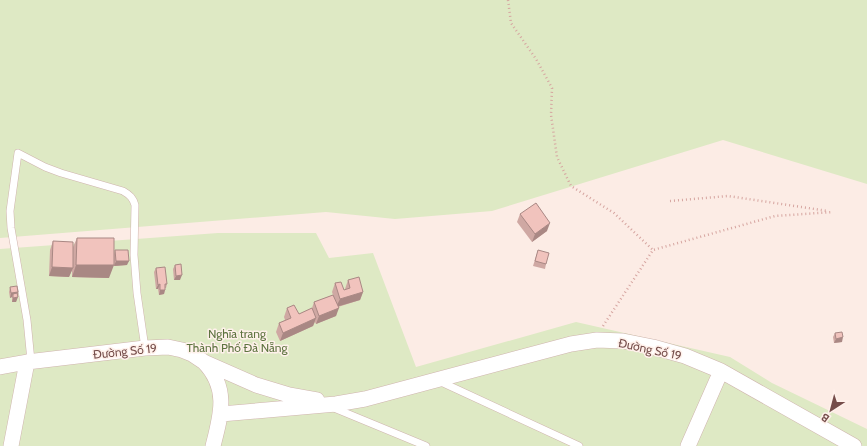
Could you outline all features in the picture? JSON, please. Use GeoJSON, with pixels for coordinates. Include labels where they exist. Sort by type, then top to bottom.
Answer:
{"type":"FeatureCollection","features":[{"type":"Feature","properties":{"kind":"street","name":"Đường Số 19"},"geometry":{"type":"LineString","coordinates":[[221,414],[331,404],[365,399],[570,344],[597,340],[623,341],[653,347],[685,356],[721,371],[854,446]]}},
{"type":"Feature","properties":{"kind":"street","name":"Đường Số 19"},"geometry":{"type":"LineString","coordinates":[[0,367],[29,361],[145,348],[168,347],[192,354],[204,362],[256,385],[289,395],[331,404]]}},
{"type":"Feature","properties":{"kind":"street"},"geometry":{"type":"LineString","coordinates":[[11,446],[29,361]]}},
{"type":"Feature","properties":{"kind":"street"},"geometry":{"type":"LineString","coordinates":[[204,362],[213,371],[219,384],[222,400],[221,414],[214,446]]}},
{"type":"Feature","properties":{"kind":"street"},"geometry":{"type":"LineString","coordinates":[[688,446],[721,371]]}},
{"type":"Feature","properties":{"kind":"lane"},"geometry":{"type":"LineString","coordinates":[[29,361],[27,320],[10,222],[11,199],[18,153],[45,168],[123,191],[129,194],[133,199],[135,205],[134,255],[137,294],[145,348]]}},
{"type":"Feature","properties":{"kind":"lane"},"geometry":{"type":"LineString","coordinates":[[437,380],[579,446]]}},
{"type":"Feature","properties":{"kind":"lane"},"geometry":{"type":"LineString","coordinates":[[331,404],[426,446]]}},
{"type":"Feature","properties":{"kind":"path"},"geometry":{"type":"LineString","coordinates":[[508,0],[511,23],[536,59],[552,88],[551,115],[557,157],[571,186],[614,213],[653,250]]}},
{"type":"Feature","properties":{"kind":"path"},"geometry":{"type":"LineString","coordinates":[[604,323],[653,250],[775,216],[833,212],[728,196],[670,201]]}},
{"type":"Feature","properties":{"kind":"green space"},"geometry":{"type":"Polygon","coordinates":[[[0,0],[867,0],[867,184],[723,140],[492,211],[395,219],[326,212],[0,238],[0,0]]]}},
{"type":"Feature","properties":{"kind":"green space","name":"Nghĩa trang Thành Phố Đà Nẵng"},"geometry":{"type":"Polygon","coordinates":[[[218,233],[316,233],[329,258],[373,253],[416,367],[576,322],[730,357],[772,383],[867,429],[867,446],[0,446],[0,249],[218,233]]]}},
{"type":"Feature","properties":{"kind":"building"},"geometry":{"type":"Polygon","coordinates":[[[536,203],[550,223],[535,234],[520,214],[536,203]]]}},
{"type":"Feature","properties":{"kind":"building"},"geometry":{"type":"Polygon","coordinates":[[[77,238],[114,238],[114,265],[76,265],[77,238]]]}},
{"type":"Feature","properties":{"kind":"building"},"geometry":{"type":"Polygon","coordinates":[[[53,241],[73,242],[73,268],[52,267],[53,241]]]}},
{"type":"Feature","properties":{"kind":"building"},"geometry":{"type":"Polygon","coordinates":[[[115,250],[128,250],[129,261],[116,261],[115,250]]]}},
{"type":"Feature","properties":{"kind":"building"},"geometry":{"type":"Polygon","coordinates":[[[538,250],[549,253],[546,264],[535,261],[538,250]]]}},
{"type":"Feature","properties":{"kind":"building"},"geometry":{"type":"Polygon","coordinates":[[[181,264],[182,275],[176,276],[175,265],[181,264]]]}},
{"type":"Feature","properties":{"kind":"building"},"geometry":{"type":"Polygon","coordinates":[[[165,267],[167,284],[165,284],[165,290],[160,290],[156,268],[165,267]]]}},
{"type":"Feature","properties":{"kind":"building"},"geometry":{"type":"Polygon","coordinates":[[[359,277],[363,292],[340,299],[335,283],[341,282],[344,290],[350,288],[348,280],[359,277]]]}},
{"type":"Feature","properties":{"kind":"building"},"geometry":{"type":"Polygon","coordinates":[[[17,286],[18,292],[11,293],[10,287],[17,286]]]}},
{"type":"Feature","properties":{"kind":"building"},"geometry":{"type":"Polygon","coordinates":[[[17,293],[18,297],[13,298],[13,294],[17,293]]]}},
{"type":"Feature","properties":{"kind":"building"},"geometry":{"type":"Polygon","coordinates":[[[333,295],[339,308],[319,316],[314,302],[333,295]]]}},
{"type":"Feature","properties":{"kind":"building"},"geometry":{"type":"Polygon","coordinates":[[[294,305],[299,314],[312,308],[316,318],[283,333],[279,323],[291,318],[287,308],[294,305]]]}},
{"type":"Feature","properties":{"kind":"building"},"geometry":{"type":"Polygon","coordinates":[[[842,332],[843,337],[836,339],[835,333],[842,332]]]}}]}
